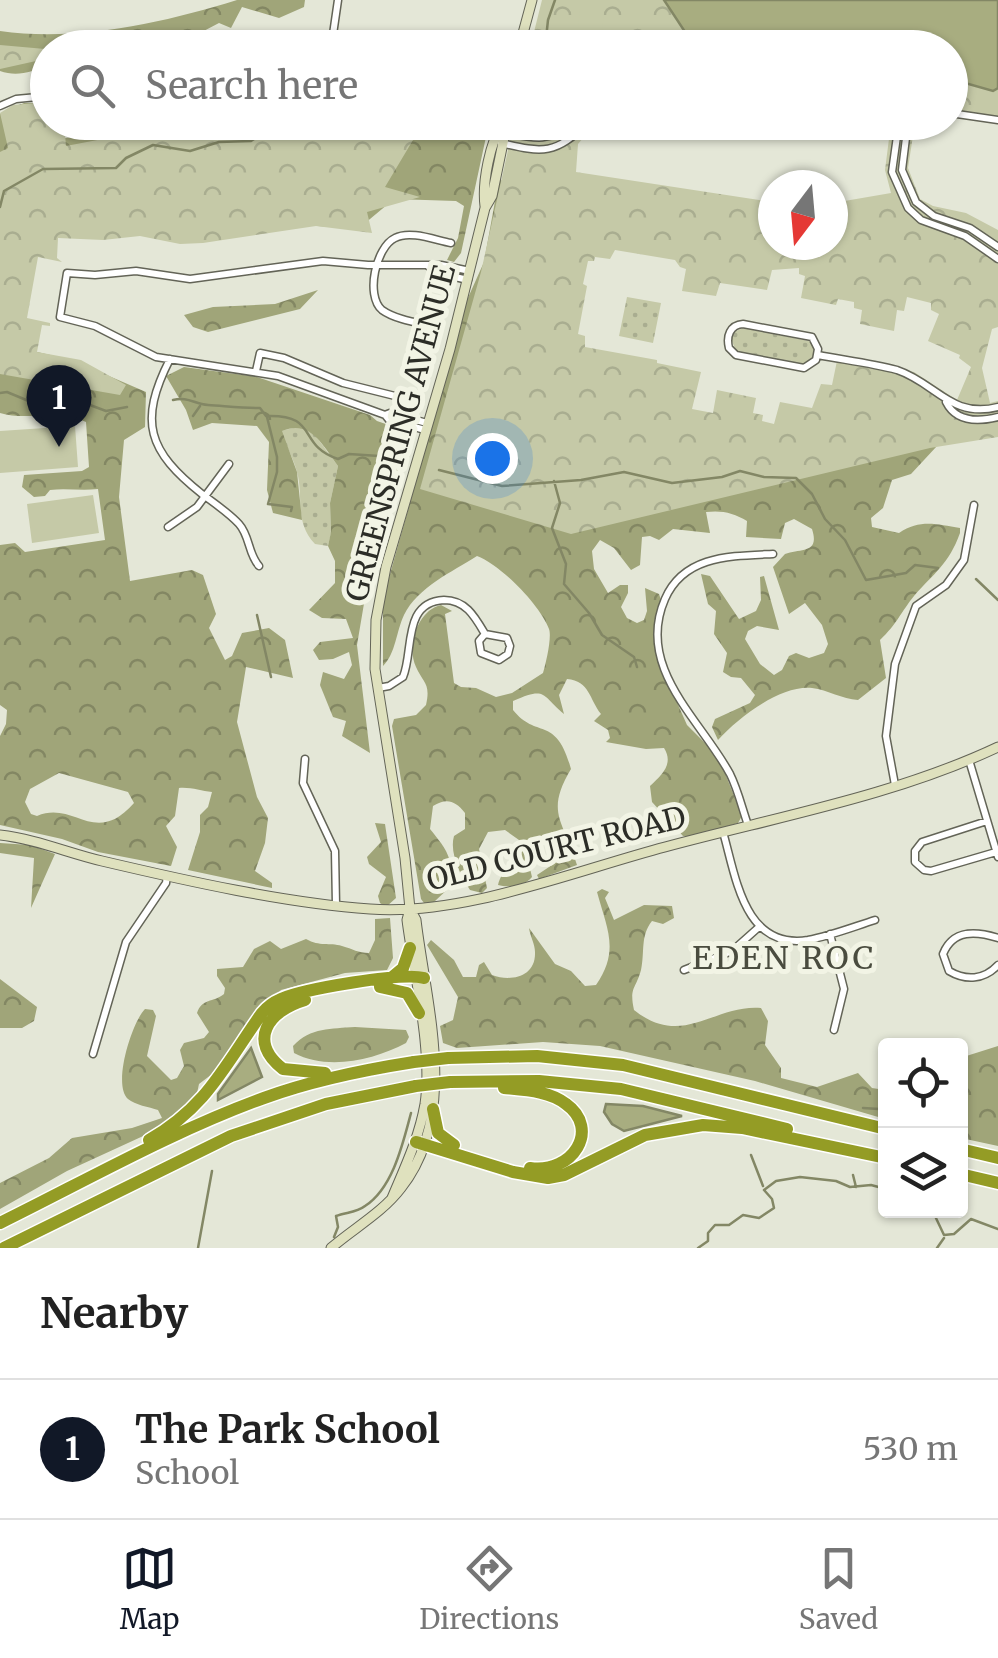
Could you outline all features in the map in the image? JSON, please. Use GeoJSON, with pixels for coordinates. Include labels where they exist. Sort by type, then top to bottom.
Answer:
{"type":"FeatureCollection","features":[{"type":"Feature","properties":{"kind":"highway"},"geometry":{"type":"LineString","coordinates":[[367,1070],[312,1074],[283,1070],[270,1056],[266,1030],[279,1010],[294,1003],[385,983],[403,968],[410,948]]}},
{"type":"Feature","properties":{"kind":"highway"},"geometry":{"type":"LineString","coordinates":[[65,1190],[159,1134],[196,1107],[218,1082],[262,1013],[274,1003],[314,990],[418,979]]}},
{"type":"Feature","properties":{"kind":"highway"},"geometry":{"type":"LineString","coordinates":[[385,983],[407,994],[419,1013]]}},
{"type":"Feature","properties":{"kind":"highway"},"geometry":{"type":"LineString","coordinates":[[0,1223],[223,1114],[320,1080],[448,1058],[537,1056],[623,1065],[878,1128]]}},
{"type":"Feature","properties":{"kind":"highway"},"geometry":{"type":"LineString","coordinates":[[4,1248],[231,1136],[326,1104],[451,1082],[539,1080],[621,1089],[878,1154]]}},
{"type":"Feature","properties":{"kind":"highway"},"geometry":{"type":"LineString","coordinates":[[421,1139],[542,1170],[559,1166],[571,1157],[581,1131],[572,1108],[548,1095],[451,1082]]}},
{"type":"Feature","properties":{"kind":"highway"},"geometry":{"type":"LineString","coordinates":[[433,1109],[438,1133],[454,1145]]}},
{"type":"Feature","properties":{"kind":"highway"},"geometry":{"type":"LineString","coordinates":[[421,1139],[513,1172],[548,1178],[564,1175],[644,1135],[703,1126],[742,1128],[878,1154]]}},
{"type":"Feature","properties":{"kind":"highway"},"geometry":{"type":"LineString","coordinates":[[968,1151],[998,1158]]}},
{"type":"Feature","properties":{"kind":"highway"},"geometry":{"type":"LineString","coordinates":[[968,1176],[998,1183]]}},
{"type":"Feature","properties":{"kind":"main road"},"geometry":{"type":"LineString","coordinates":[[524,30],[532,0]]}},
{"type":"Feature","properties":{"kind":"main road","name":"GREENSPRING AVENUE"},"geometry":{"type":"LineString","coordinates":[[334,1246],[392,1198],[433,1109],[436,1080],[410,948],[403,842],[377,688],[375,636],[381,587],[492,196],[500,140]]}},
{"type":"Feature","properties":{"kind":"main road","name":"OLD COURT ROAD"},"geometry":{"type":"LineString","coordinates":[[0,835],[168,875],[336,906],[410,909],[484,897],[895,785],[998,747]]}},
{"type":"Feature","properties":{"kind":"main road","name":"GREENSPRING AVENUE"},"geometry":{"type":"LineString","coordinates":[[410,909],[416,920],[419,1013],[426,1070],[421,1139]]}},
{"type":"Feature","properties":{"kind":"street"},"geometry":{"type":"LineString","coordinates":[[334,30],[338,0]]}},
{"type":"Feature","properties":{"kind":"street"},"geometry":{"type":"LineString","coordinates":[[0,106],[30,98]]}},
{"type":"Feature","properties":{"kind":"street"},"geometry":{"type":"LineString","coordinates":[[968,116],[998,120]]}},
{"type":"Feature","properties":{"kind":"street"},"geometry":{"type":"LineString","coordinates":[[499,143],[550,150],[570,140]]}},
{"type":"Feature","properties":{"kind":"street"},"geometry":{"type":"LineString","coordinates":[[896,140],[892,162],[895,182],[908,208],[920,220],[965,236],[998,259]]}},
{"type":"Feature","properties":{"kind":"street"},"geometry":{"type":"LineString","coordinates":[[905,140],[904,178],[916,202],[926,212],[970,228],[998,247]]}},
{"type":"Feature","properties":{"kind":"street"},"geometry":{"type":"LineString","coordinates":[[895,182],[904,178]]}},
{"type":"Feature","properties":{"kind":"street"},"geometry":{"type":"LineString","coordinates":[[436,327],[394,316],[378,306],[374,290],[385,247],[402,236],[451,243]]}},
{"type":"Feature","properties":{"kind":"street"},"geometry":{"type":"LineString","coordinates":[[426,426],[256,370],[147,353],[94,326],[60,318],[67,273],[136,271],[190,279],[313,261],[442,265],[469,276]]}},
{"type":"Feature","properties":{"kind":"street"},"geometry":{"type":"LineString","coordinates":[[744,324],[809,336],[817,344],[818,355],[813,365],[804,368],[736,355],[729,348],[729,334],[734,326],[744,324]]}},
{"type":"Feature","properties":{"kind":"street"},"geometry":{"type":"LineString","coordinates":[[256,370],[260,353],[284,358],[356,386],[419,402]]}},
{"type":"Feature","properties":{"kind":"street"},"geometry":{"type":"LineString","coordinates":[[818,355],[901,372],[946,401],[970,410],[998,407]]}},
{"type":"Feature","properties":{"kind":"street"},"geometry":{"type":"LineString","coordinates":[[170,359],[152,401],[153,435],[170,466],[243,528],[252,559],[259,566]]}},
{"type":"Feature","properties":{"kind":"street"},"geometry":{"type":"LineString","coordinates":[[351,402],[356,386]]}},
{"type":"Feature","properties":{"kind":"street"},"geometry":{"type":"LineString","coordinates":[[946,401],[951,411],[968,419],[998,417]]}},
{"type":"Feature","properties":{"kind":"street"},"geometry":{"type":"LineString","coordinates":[[168,527],[190,513],[230,464]]}},
{"type":"Feature","properties":{"kind":"street"},"geometry":{"type":"LineString","coordinates":[[895,785],[886,736],[894,664],[916,606],[946,585],[962,564],[974,505]]}},
{"type":"Feature","properties":{"kind":"street"},"geometry":{"type":"LineString","coordinates":[[748,825],[728,771],[677,697],[662,661],[658,626],[667,595],[694,567],[724,556],[772,554]]}},
{"type":"Feature","properties":{"kind":"street"},"geometry":{"type":"LineString","coordinates":[[377,688],[403,678],[414,620],[425,606],[439,601],[461,603],[484,634],[507,638],[508,654],[500,660],[484,656],[478,646],[484,634]]}},
{"type":"Feature","properties":{"kind":"street"},"geometry":{"type":"LineString","coordinates":[[304,759],[303,783],[335,851],[336,906]]}},
{"type":"Feature","properties":{"kind":"street"},"geometry":{"type":"LineString","coordinates":[[969,760],[997,854],[931,871],[915,862],[917,847],[927,840],[987,821]]}},
{"type":"Feature","properties":{"kind":"street"},"geometry":{"type":"LineString","coordinates":[[723,832],[744,904],[759,927],[777,938],[794,941],[875,920]]}},
{"type":"Feature","properties":{"kind":"street"},"geometry":{"type":"LineString","coordinates":[[93,1054],[123,948],[168,875]]}},
{"type":"Feature","properties":{"kind":"street"},"geometry":{"type":"LineString","coordinates":[[684,970],[732,951],[759,927]]}},
{"type":"Feature","properties":{"kind":"street"},"geometry":{"type":"LineString","coordinates":[[998,938],[975,933],[960,935],[949,941],[943,954],[948,970],[962,977],[986,975],[998,965]]}},
{"type":"Feature","properties":{"kind":"street"},"geometry":{"type":"LineString","coordinates":[[830,934],[844,988],[834,1030]]}},
{"type":"Feature","properties":{"kind":"green space"},"geometry":{"type":"Polygon","coordinates":[[[237,0],[305,0],[304,7],[279,18],[242,7],[231,28],[219,23],[206,30],[104,30],[180,16],[237,0]]]}},
{"type":"Feature","properties":{"kind":"green space"},"geometry":{"type":"Polygon","coordinates":[[[542,0],[998,0],[998,122],[968,118],[968,30],[534,30],[542,0]]]}},
{"type":"Feature","properties":{"kind":"green space"},"geometry":{"type":"Polygon","coordinates":[[[580,9],[604,12],[602,30],[578,30],[580,9]]]}},
{"type":"Feature","properties":{"kind":"green space"},"geometry":{"type":"Polygon","coordinates":[[[0,31],[29,34],[30,72],[0,71],[0,31]]]}},
{"type":"Feature","properties":{"kind":"green space"},"geometry":{"type":"Polygon","coordinates":[[[0,45],[30,48],[30,62],[0,69],[0,45]]]}},
{"type":"Feature","properties":{"kind":"green space"},"geometry":{"type":"Polygon","coordinates":[[[30,103],[30,140],[485,140],[461,253],[454,262],[447,260],[458,238],[464,206],[456,201],[394,199],[358,229],[291,224],[55,238],[33,257],[20,348],[72,360],[146,392],[145,427],[124,440],[119,497],[130,581],[192,570],[203,575],[216,614],[209,628],[225,660],[232,656],[242,633],[269,628],[285,640],[293,678],[246,667],[237,722],[257,797],[268,818],[265,843],[255,871],[272,883],[272,888],[188,870],[200,832],[200,815],[208,807],[212,792],[179,788],[175,816],[166,826],[177,847],[171,866],[98,852],[0,825],[0,736],[7,710],[0,705],[0,545],[15,543],[25,552],[105,540],[98,489],[50,490],[45,496],[34,497],[22,487],[24,475],[82,471],[89,467],[86,422],[64,416],[0,413],[0,114],[30,103]],[[59,773],[30,789],[25,802],[31,814],[37,816],[63,814],[96,823],[120,816],[134,803],[128,792],[59,773]]]}},
{"type":"Feature","properties":{"kind":"green space"},"geometry":{"type":"Polygon","coordinates":[[[30,104],[30,140],[65,140],[66,146],[98,140],[413,140],[385,187],[420,197],[367,212],[372,233],[316,226],[180,244],[140,236],[103,240],[58,238],[57,258],[62,262],[38,257],[27,318],[50,326],[42,325],[37,352],[81,360],[126,385],[120,395],[0,374],[0,152],[8,148],[0,113],[13,105],[30,104]]]}},
{"type":"Feature","properties":{"kind":"green space"},"geometry":{"type":"Polygon","coordinates":[[[510,140],[581,140],[576,172],[758,200],[758,260],[848,260],[848,200],[891,193],[885,170],[889,140],[912,140],[908,168],[920,199],[966,213],[998,230],[998,327],[992,329],[982,368],[990,403],[998,401],[998,437],[930,448],[571,534],[420,489],[481,272],[510,140]],[[615,250],[610,259],[595,257],[588,261],[578,334],[585,336],[585,347],[701,372],[692,409],[713,413],[717,390],[756,398],[753,413],[774,424],[780,402],[812,408],[821,384],[832,385],[838,356],[914,372],[957,400],[971,367],[960,355],[928,341],[939,314],[931,310],[931,303],[907,297],[904,311],[897,310],[894,331],[860,324],[862,310],[854,308],[854,302],[838,299],[836,305],[801,298],[805,276],[799,274],[799,268],[772,270],[767,290],[720,283],[716,296],[682,291],[686,269],[675,260],[615,250]]]}},
{"type":"Feature","properties":{"kind":"green space"},"geometry":{"type":"Polygon","coordinates":[[[499,179],[513,187],[529,322],[650,428],[937,446],[911,474],[892,480],[883,508],[871,518],[872,527],[899,533],[921,524],[936,524],[960,528],[960,533],[946,560],[880,640],[886,678],[858,700],[812,688],[773,697],[718,740],[712,727],[715,719],[750,703],[755,695],[741,678],[723,672],[727,653],[714,634],[716,611],[708,604],[701,574],[710,576],[739,619],[756,611],[761,600],[760,577],[764,576],[779,630],[757,626],[748,631],[745,639],[760,664],[774,675],[782,670],[789,656],[796,653],[809,658],[824,653],[828,644],[822,625],[805,603],[789,614],[773,567],[785,554],[811,546],[812,529],[794,519],[785,523],[781,539],[746,537],[747,521],[728,513],[706,512],[710,533],[673,529],[659,540],[642,537],[640,565],[631,570],[614,548],[600,540],[592,551],[594,569],[608,593],[628,585],[621,607],[627,618],[637,623],[644,620],[645,588],[659,594],[654,635],[657,657],[687,725],[713,751],[742,816],[738,823],[683,836],[652,802],[650,786],[667,764],[664,748],[606,742],[610,738],[608,730],[594,721],[601,714],[588,692],[580,683],[567,679],[559,695],[564,714],[538,694],[513,701],[513,710],[530,724],[552,734],[565,752],[571,769],[558,807],[577,865],[539,879],[537,875],[555,863],[560,846],[534,839],[526,852],[532,877],[516,885],[498,885],[519,840],[505,830],[488,832],[479,849],[487,888],[482,893],[470,890],[453,850],[454,836],[465,829],[465,813],[454,803],[442,802],[433,806],[430,829],[448,854],[451,886],[434,902],[424,903],[392,726],[394,719],[416,715],[426,705],[427,688],[412,649],[420,621],[441,605],[452,611],[445,614],[454,683],[496,697],[512,693],[543,673],[549,644],[549,629],[529,598],[497,568],[477,556],[436,581],[410,605],[383,666],[383,599],[467,300],[484,262],[499,179]]]}},
{"type":"Feature","properties":{"kind":"green space"},"geometry":{"type":"Polygon","coordinates":[[[318,290],[300,309],[208,332],[193,327],[184,315],[213,307],[275,304],[318,290]]]}},
{"type":"Feature","properties":{"kind":"green space"},"geometry":{"type":"Polygon","coordinates":[[[627,297],[661,303],[653,343],[619,336],[627,297]]]}},
{"type":"Feature","properties":{"kind":"green space"},"geometry":{"type":"Polygon","coordinates":[[[743,328],[809,341],[816,348],[809,365],[737,353],[731,339],[734,332],[743,328]]]}},
{"type":"Feature","properties":{"kind":"green space"},"geometry":{"type":"Polygon","coordinates":[[[184,367],[257,377],[412,433],[369,574],[357,645],[370,753],[342,736],[346,721],[333,717],[320,685],[323,672],[344,679],[352,665],[349,652],[319,660],[313,650],[320,642],[353,638],[346,619],[322,618],[309,610],[335,583],[335,561],[328,546],[330,503],[338,466],[309,432],[292,428],[282,431],[297,472],[302,520],[273,513],[267,490],[269,442],[257,426],[212,423],[193,430],[166,376],[184,367]]]}},
{"type":"Feature","properties":{"kind":"green space"},"geometry":{"type":"Polygon","coordinates":[[[75,426],[78,467],[0,473],[0,431],[75,426]]]}},
{"type":"Feature","properties":{"kind":"green space"},"geometry":{"type":"Polygon","coordinates":[[[297,427],[312,431],[338,466],[330,503],[328,546],[315,544],[302,520],[298,476],[281,431],[297,427]]]}},
{"type":"Feature","properties":{"kind":"green space"},"geometry":{"type":"Polygon","coordinates":[[[93,495],[99,533],[32,543],[27,504],[93,495]]]}},
{"type":"Feature","properties":{"kind":"green space"},"geometry":{"type":"Polygon","coordinates":[[[375,823],[385,824],[396,898],[386,907],[378,896],[386,877],[369,864],[367,857],[381,842],[375,823]]]}},
{"type":"Feature","properties":{"kind":"green space"},"geometry":{"type":"Polygon","coordinates":[[[0,843],[30,845],[55,854],[31,908],[34,858],[0,853],[0,843]]]}},
{"type":"Feature","properties":{"kind":"green space"},"geometry":{"type":"Polygon","coordinates":[[[597,892],[609,892],[605,898],[614,920],[644,905],[672,906],[674,918],[663,924],[652,921],[646,932],[641,970],[633,992],[634,1010],[668,1026],[761,1008],[768,1021],[765,1045],[781,1068],[781,1078],[817,1087],[858,1073],[872,1088],[878,1089],[878,1117],[755,1081],[600,1046],[543,1042],[457,1048],[443,1043],[440,1026],[453,1020],[458,997],[427,945],[431,940],[454,960],[463,977],[476,977],[484,962],[492,975],[507,978],[521,976],[531,967],[535,949],[529,928],[555,964],[571,971],[585,986],[596,985],[610,950],[597,892]]]}},
{"type":"Feature","properties":{"kind":"green space"},"geometry":{"type":"Polygon","coordinates":[[[390,918],[393,958],[387,970],[345,973],[281,990],[247,1025],[220,1068],[199,1084],[196,1098],[165,1126],[67,1171],[0,1209],[0,1183],[49,1158],[72,1138],[132,1128],[162,1118],[158,1110],[128,1099],[122,1081],[126,1054],[145,1009],[153,1010],[156,1016],[147,1056],[171,1080],[177,1078],[184,1066],[180,1050],[184,1043],[204,1038],[209,1032],[197,1013],[199,1008],[224,994],[217,969],[243,967],[254,949],[270,941],[281,949],[306,939],[369,953],[375,940],[375,919],[390,918]]]}},
{"type":"Feature","properties":{"kind":"green space"},"geometry":{"type":"Polygon","coordinates":[[[0,979],[37,1007],[34,1021],[22,1028],[0,1028],[0,979]]]}},
{"type":"Feature","properties":{"kind":"green space"},"geometry":{"type":"Polygon","coordinates":[[[355,1027],[406,1030],[409,1037],[393,1049],[351,1061],[321,1061],[294,1053],[293,1046],[314,1032],[355,1027]]]}},
{"type":"Feature","properties":{"kind":"green space"},"geometry":{"type":"Polygon","coordinates":[[[998,1046],[998,1146],[968,1140],[968,1055],[998,1046]]]}},
{"type":"Feature","properties":{"kind":"shaded area"},"geometry":{"type":"Polygon","coordinates":[[[664,0],[998,0],[998,88],[993,91],[968,84],[968,30],[684,30],[664,0]]]}},
{"type":"Feature","properties":{"kind":"shaded area"},"geometry":{"type":"Polygon","coordinates":[[[251,1048],[262,1077],[218,1100],[218,1094],[251,1048]]]}},
{"type":"Feature","properties":{"kind":"shaded area"},"geometry":{"type":"Polygon","coordinates":[[[606,1104],[643,1106],[682,1116],[624,1131],[612,1124],[604,1112],[606,1104]]]}},
{"type":"Feature","properties":{"kind":"waterway"},"geometry":{"type":"LineString","coordinates":[[547,30],[555,0]]}},
{"type":"Feature","properties":{"kind":"waterway"},"geometry":{"type":"LineString","coordinates":[[0,207],[4,191],[43,169],[116,168],[126,158],[153,145],[190,151],[219,142],[253,140]]}},
{"type":"Feature","properties":{"kind":"waterway"},"geometry":{"type":"LineString","coordinates":[[0,393],[31,402],[66,396],[106,411],[127,407]]}},
{"type":"Feature","properties":{"kind":"waterway"},"geometry":{"type":"LineString","coordinates":[[173,400],[260,408],[266,416],[294,420],[317,446],[338,459],[349,454],[394,457]]}},
{"type":"Feature","properties":{"kind":"waterway"},"geometry":{"type":"LineString","coordinates":[[193,416],[200,406]]}},
{"type":"Feature","properties":{"kind":"waterway"},"geometry":{"type":"LineString","coordinates":[[267,417],[277,457],[268,504],[292,507],[291,511]]}},
{"type":"Feature","properties":{"kind":"waterway"},"geometry":{"type":"LineString","coordinates":[[439,470],[502,486],[581,480],[624,472],[672,483],[740,471],[796,478],[845,540],[866,580],[906,573],[915,565],[938,568]]}},
{"type":"Feature","properties":{"kind":"waterway"},"geometry":{"type":"LineString","coordinates":[[554,481],[560,503],[552,528],[566,564],[564,584],[602,635],[634,657],[637,667]]}},
{"type":"Feature","properties":{"kind":"waterway"},"geometry":{"type":"LineString","coordinates":[[976,579],[998,600]]}},
{"type":"Feature","properties":{"kind":"waterway"},"geometry":{"type":"LineString","coordinates":[[257,615],[271,677]]}},
{"type":"Feature","properties":{"kind":"waterway"},"geometry":{"type":"LineString","coordinates":[[863,1108],[878,1109]]}},
{"type":"Feature","properties":{"kind":"waterway"},"geometry":{"type":"LineString","coordinates":[[334,1237],[338,1227],[336,1216],[362,1208],[383,1188],[396,1164],[411,1113]]}},
{"type":"Feature","properties":{"kind":"waterway"},"geometry":{"type":"LineString","coordinates":[[751,1155],[763,1186]]}},
{"type":"Feature","properties":{"kind":"waterway"},"geometry":{"type":"LineString","coordinates":[[198,1248],[212,1171]]}},
{"type":"Feature","properties":{"kind":"waterway"},"geometry":{"type":"LineString","coordinates":[[853,1175],[856,1187]]}},
{"type":"Feature","properties":{"kind":"waterway"},"geometry":{"type":"LineString","coordinates":[[698,1248],[708,1241],[708,1233],[715,1225],[729,1225],[743,1215],[759,1218],[774,1208],[764,1190],[776,1181],[800,1177],[836,1181],[850,1187],[878,1187]]}},
{"type":"Feature","properties":{"kind":"waterway"},"geometry":{"type":"LineString","coordinates":[[936,1218],[944,1235],[954,1234],[971,1219],[998,1229]]}},
{"type":"Feature","properties":{"kind":"waterway"},"geometry":{"type":"LineString","coordinates":[[937,1248],[944,1238]]}},
{"type":"Feature","properties":{"kind":"place","name":"The Park School"},"geometry":{"type":"Point","coordinates":[59,447]}},
{"type":"Feature","properties":{"kind":"district","name":"EDEN ROC"},"geometry":{"type":"Point","coordinates":[784,958]}}]}
